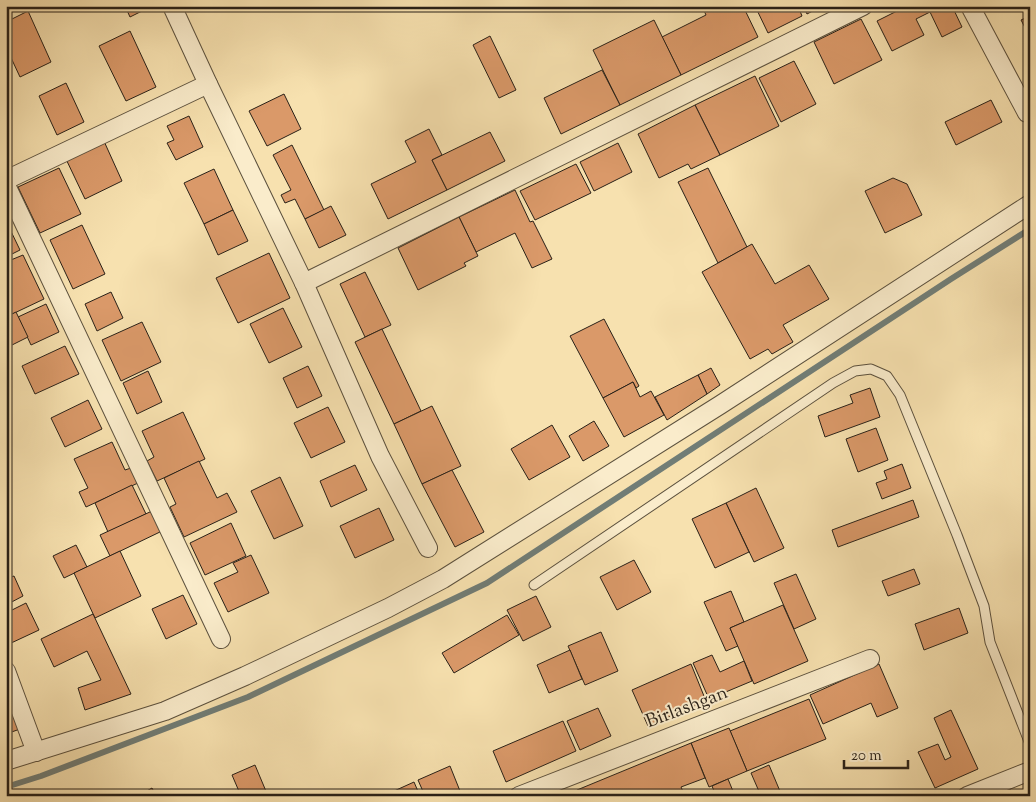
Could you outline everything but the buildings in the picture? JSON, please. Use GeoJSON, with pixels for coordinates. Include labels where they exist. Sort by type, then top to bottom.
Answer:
{"type":"FeatureCollection","features":[{"type":"Feature","properties":{"kind":"street"},"geometry":{"type":"LineString","coordinates":[[172,6],[304,282],[380,456],[428,548]]}},
{"type":"Feature","properties":{"kind":"street"},"geometry":{"type":"LineString","coordinates":[[304,282],[863,6]]}},
{"type":"Feature","properties":{"kind":"street"},"geometry":{"type":"LineString","coordinates":[[970,6],[1027,113]]}},
{"type":"Feature","properties":{"kind":"street"},"geometry":{"type":"LineString","coordinates":[[6,180],[208,84]]}},
{"type":"Feature","properties":{"kind":"street"},"geometry":{"type":"LineString","coordinates":[[6,184],[221,639]]}},
{"type":"Feature","properties":{"kind":"street"},"geometry":{"type":"LineString","coordinates":[[6,761],[165,711],[262,668],[444,579],[720,405],[1030,204]]}},
{"type":"Feature","properties":{"kind":"street","name":"Birlashgan"},"geometry":{"type":"LineString","coordinates":[[519,796],[870,659]]}},
{"type":"Feature","properties":{"kind":"street"},"geometry":{"type":"LineString","coordinates":[[6,671],[36,752]]}},
{"type":"Feature","properties":{"kind":"street"},"geometry":{"type":"LineString","coordinates":[[968,796],[1030,771]]}},
{"type":"Feature","properties":{"kind":"lane"},"geometry":{"type":"LineString","coordinates":[[534,585],[833,383],[854,371],[871,369],[887,376],[900,395],[984,606],[990,642],[1030,744]]}},
{"type":"Feature","properties":{"kind":"waterway"},"geometry":{"type":"LineString","coordinates":[[6,787],[41,776],[248,697],[487,583],[1030,229]]}},
{"type":"Feature","properties":{"kind":"waterway"},"geometry":{"type":"LineString","coordinates":[[1025,796],[1030,789]]}}]}
